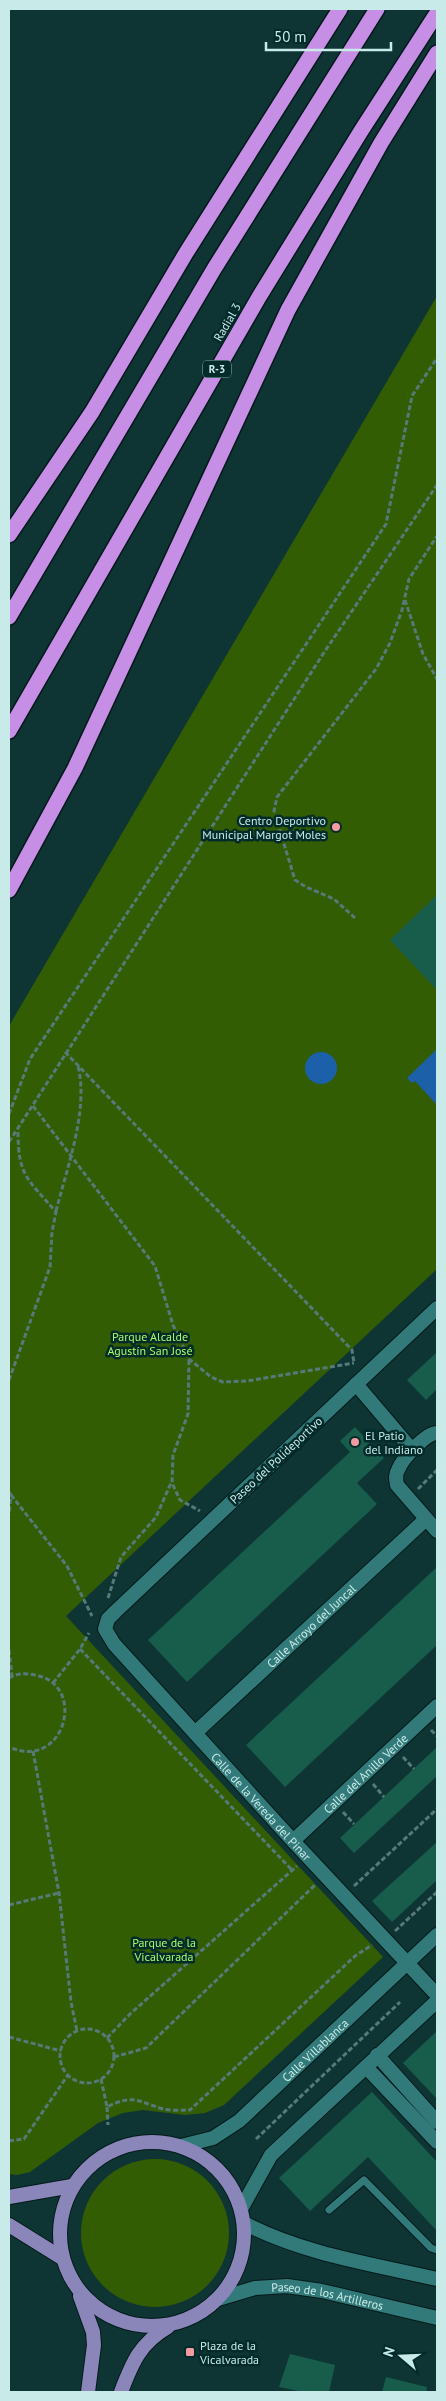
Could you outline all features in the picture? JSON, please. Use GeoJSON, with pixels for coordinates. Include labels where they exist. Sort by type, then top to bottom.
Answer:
{"type":"FeatureCollection","features":[{"type":"Feature","properties":{"kind":"highway"},"geometry":{"type":"LineString","coordinates":[[9,535],[92,412],[192,244],[340,9]]}},
{"type":"Feature","properties":{"kind":"highway"},"geometry":{"type":"LineString","coordinates":[[9,617],[214,268],[377,9]]}},
{"type":"Feature","properties":{"kind":"highway","name":"Radial 3"},"geometry":{"type":"LineString","coordinates":[[9,731],[259,297],[361,131],[437,13]]}},
{"type":"Feature","properties":{"kind":"highway"},"geometry":{"type":"LineString","coordinates":[[9,890],[75,768],[288,310],[381,143],[437,53]]}},
{"type":"Feature","properties":{"kind":"main road"},"geometry":{"type":"LineString","coordinates":[[88,2392],[94,2339],[78,2290],[62,2258],[59,2234],[62,2209],[72,2186],[88,2167],[108,2152],[124,2146],[156,2141],[181,2146],[201,2155],[219,2170],[232,2188],[241,2209],[244,2223],[243,2250],[234,2276],[218,2298],[197,2314],[172,2324],[151,2337],[132,2365],[121,2392]]}},
{"type":"Feature","properties":{"kind":"main road"},"geometry":{"type":"LineString","coordinates":[[9,2196],[51,2192],[72,2186]]}},
{"type":"Feature","properties":{"kind":"main road"},"geometry":{"type":"LineString","coordinates":[[9,2225],[62,2258]]}},
{"type":"Feature","properties":{"kind":"main road"},"geometry":{"type":"LineString","coordinates":[[78,2290],[92,2305],[130,2324],[151,2327],[172,2324]]}},
{"type":"Feature","properties":{"kind":"street","name":"Paseo del Polideportivo"},"geometry":{"type":"LineString","coordinates":[[111,1606],[437,1308]]}},
{"type":"Feature","properties":{"kind":"street"},"geometry":{"type":"LineString","coordinates":[[356,1384],[412,1450]]}},
{"type":"Feature","properties":{"kind":"street"},"geometry":{"type":"LineString","coordinates":[[437,1433],[433,1433],[412,1450],[398,1467],[396,1476],[397,1485],[437,1531]]}},
{"type":"Feature","properties":{"kind":"street","name":"Calle Arroyo del Juncal"},"geometry":{"type":"LineString","coordinates":[[195,1732],[426,1519]]}},
{"type":"Feature","properties":{"kind":"street","name":"Calle de la Vereda del Pinar"},"geometry":{"type":"LineString","coordinates":[[111,1606],[105,1629],[114,1644],[293,1841],[437,1995]]}},
{"type":"Feature","properties":{"kind":"street","name":"Calle del Anillo Verde"},"geometry":{"type":"LineString","coordinates":[[293,1841],[437,1706]]}},
{"type":"Feature","properties":{"kind":"street","name":"Calle Villablanca"},"geometry":{"type":"LineString","coordinates":[[181,2146],[213,2138],[239,2121],[437,1935]]}},
{"type":"Feature","properties":{"kind":"street"},"geometry":{"type":"LineString","coordinates":[[241,2209],[271,2155],[437,2001]]}},
{"type":"Feature","properties":{"kind":"street"},"geometry":{"type":"LineString","coordinates":[[377,2055],[437,2122]]}},
{"type":"Feature","properties":{"kind":"street"},"geometry":{"type":"LineString","coordinates":[[366,2066],[437,2142]]}},
{"type":"Feature","properties":{"kind":"street"},"geometry":{"type":"LineString","coordinates":[[244,2223],[270,2237],[297,2246],[437,2279]]}},
{"type":"Feature","properties":{"kind":"street","name":"Paseo de los Artilleros"},"geometry":{"type":"LineString","coordinates":[[218,2298],[255,2288],[287,2286],[322,2291],[437,2318]]}},
{"type":"Feature","properties":{"kind":"lane"},"geometry":{"type":"LineString","coordinates":[[329,2210],[364,2180],[432,2248],[437,2250]]}},
{"type":"Feature","properties":{"kind":"path"},"geometry":{"type":"LineString","coordinates":[[9,1114],[30,1059],[386,524],[412,396],[437,358]]}},
{"type":"Feature","properties":{"kind":"path"},"geometry":{"type":"LineString","coordinates":[[9,1142],[18,1131],[65,1052],[325,651],[437,485]]}},
{"type":"Feature","properties":{"kind":"path"},"geometry":{"type":"LineString","coordinates":[[355,918],[334,899],[295,880],[274,811],[277,797],[376,669],[390,643],[409,579],[437,536]]}},
{"type":"Feature","properties":{"kind":"path"},"geometry":{"type":"LineString","coordinates":[[404,600],[422,654],[437,679]]}},
{"type":"Feature","properties":{"kind":"path"},"geometry":{"type":"LineString","coordinates":[[65,1052],[352,1350],[356,1384]]}},
{"type":"Feature","properties":{"kind":"path"},"geometry":{"type":"LineString","coordinates":[[9,1380],[50,1267],[52,1232],[71,1154],[81,1096],[81,1079],[78,1065]]}},
{"type":"Feature","properties":{"kind":"path"},"geometry":{"type":"LineString","coordinates":[[33,1106],[155,1266],[173,1325],[189,1359],[211,1377],[222,1382],[247,1381],[354,1363]]}},
{"type":"Feature","properties":{"kind":"path"},"geometry":{"type":"LineString","coordinates":[[18,1131],[18,1157],[24,1175],[56,1212]]}},
{"type":"Feature","properties":{"kind":"path"},"geometry":{"type":"LineString","coordinates":[[111,1606],[121,1557],[156,1517],[172,1483],[174,1455],[188,1414],[189,1359]]}},
{"type":"Feature","properties":{"kind":"path"},"geometry":{"type":"LineString","coordinates":[[434,1473],[437,1477]]}},
{"type":"Feature","properties":{"kind":"path"},"geometry":{"type":"LineString","coordinates":[[172,1483],[180,1500],[200,1511]]}},
{"type":"Feature","properties":{"kind":"path"},"geometry":{"type":"LineString","coordinates":[[9,1515],[10,1493]]}},
{"type":"Feature","properties":{"kind":"path"},"geometry":{"type":"LineString","coordinates":[[10,1493],[67,1566],[92,1616]]}},
{"type":"Feature","properties":{"kind":"path"},"geometry":{"type":"LineString","coordinates":[[53,1683],[80,1649],[89,1633]]}},
{"type":"Feature","properties":{"kind":"path"},"geometry":{"type":"LineString","coordinates":[[80,1649],[292,1870]]}},
{"type":"Feature","properties":{"kind":"path"},"geometry":{"type":"LineString","coordinates":[[9,1650],[10,1677],[25,1673],[40,1676],[53,1683],[62,1696],[66,1711],[64,1724],[52,1742],[33,1751],[17,1751],[9,1747]]}},
{"type":"Feature","properties":{"kind":"path"},"geometry":{"type":"LineString","coordinates":[[430,1728],[437,1736]]}},
{"type":"Feature","properties":{"kind":"path"},"geometry":{"type":"LineString","coordinates":[[33,1751],[59,1893],[71,2002],[77,2031]]}},
{"type":"Feature","properties":{"kind":"path"},"geometry":{"type":"LineString","coordinates":[[401,1755],[414,1769]]}},
{"type":"Feature","properties":{"kind":"path"},"geometry":{"type":"LineString","coordinates":[[371,1783],[384,1797]]}},
{"type":"Feature","properties":{"kind":"path"},"geometry":{"type":"LineString","coordinates":[[354,1886],[437,1808]]}},
{"type":"Feature","properties":{"kind":"path"},"geometry":{"type":"LineString","coordinates":[[341,1811],[354,1824]]}},
{"type":"Feature","properties":{"kind":"path"},"geometry":{"type":"LineString","coordinates":[[107,2038],[130,2014],[302,1861]]}},
{"type":"Feature","properties":{"kind":"path"},"geometry":{"type":"LineString","coordinates":[[114,2057],[146,2048],[320,1880]]}},
{"type":"Feature","properties":{"kind":"path"},"geometry":{"type":"LineString","coordinates":[[395,1931],[437,1892]]}},
{"type":"Feature","properties":{"kind":"path"},"geometry":{"type":"LineString","coordinates":[[9,1904],[59,1893]]}},
{"type":"Feature","properties":{"kind":"path"},"geometry":{"type":"LineString","coordinates":[[107,2107],[124,2098],[146,2102],[164,2109],[190,2110],[355,1956],[377,1942]]}},
{"type":"Feature","properties":{"kind":"path"},"geometry":{"type":"LineString","coordinates":[[256,2139],[400,2002]]}},
{"type":"Feature","properties":{"kind":"path"},"geometry":{"type":"LineString","coordinates":[[94,2030],[107,2038],[113,2048],[112,2066],[101,2079],[84,2083],[68,2075],[60,2059],[61,2051],[69,2035],[77,2031],[94,2030]]}},
{"type":"Feature","properties":{"kind":"path"},"geometry":{"type":"LineString","coordinates":[[9,2037],[61,2051]]}},
{"type":"Feature","properties":{"kind":"path"},"geometry":{"type":"LineString","coordinates":[[9,2141],[24,2139],[68,2075]]}},
{"type":"Feature","properties":{"kind":"path"},"geometry":{"type":"LineString","coordinates":[[101,2079],[107,2107],[108,2125]]}},
{"type":"Feature","properties":{"kind":"green space"},"geometry":{"type":"Polygon","coordinates":[[[437,296],[437,1269],[66,1616],[383,1957],[224,2105],[205,2113],[185,2115],[143,2110],[123,2113],[98,2123],[30,2172],[17,2175],[9,2174],[9,1026],[437,296]]]}},
{"type":"Feature","properties":{"kind":"green space"},"geometry":{"type":"Polygon","coordinates":[[[155,2159],[183,2165],[207,2181],[223,2205],[229,2233],[223,2261],[207,2285],[183,2301],[155,2307],[127,2301],[103,2285],[87,2261],[81,2233],[87,2205],[103,2181],[127,2165],[155,2159]]]}},
{"type":"Feature","properties":{"kind":"water"},"geometry":{"type":"Polygon","coordinates":[[[437,1049],[437,1105],[415,1081],[412,1083],[407,1078],[437,1049]]]}},
{"type":"Feature","properties":{"kind":"water"},"geometry":{"type":"Polygon","coordinates":[[[321,1052],[327,1053],[332,1057],[336,1062],[336,1074],[332,1079],[327,1083],[321,1084],[315,1083],[310,1079],[306,1074],[305,1068],[306,1062],[310,1057],[315,1053],[321,1052]]]}},
{"type":"Feature","properties":{"kind":"building"},"geometry":{"type":"Polygon","coordinates":[[[437,895],[437,990],[390,940],[437,895]]]}},
{"type":"Feature","properties":{"kind":"building"},"geometry":{"type":"Polygon","coordinates":[[[437,1352],[437,1389],[426,1400],[407,1380],[437,1352]]]}},
{"type":"Feature","properties":{"kind":"building"},"geometry":{"type":"Polygon","coordinates":[[[355,1427],[384,1458],[357,1483],[377,1504],[187,1682],[148,1640],[350,1452],[340,1441],[355,1427]]]}},
{"type":"Feature","properties":{"kind":"building"},"geometry":{"type":"Polygon","coordinates":[[[437,1567],[437,1645],[285,1787],[246,1745],[437,1567]]]}},
{"type":"Feature","properties":{"kind":"building"},"geometry":{"type":"Polygon","coordinates":[[[437,1747],[437,1776],[354,1853],[340,1838],[437,1747]]]}},
{"type":"Feature","properties":{"kind":"building"},"geometry":{"type":"Polygon","coordinates":[[[437,1842],[437,1880],[392,1922],[372,1901],[437,1842]]]}},
{"type":"Feature","properties":{"kind":"building"},"geometry":{"type":"Polygon","coordinates":[[[437,2031],[437,2099],[403,2063],[437,2031]]]}},
{"type":"Feature","properties":{"kind":"building"},"geometry":{"type":"Polygon","coordinates":[[[372,2092],[437,2162],[437,2231],[368,2157],[310,2211],[279,2178],[372,2092]]]}},
{"type":"Feature","properties":{"kind":"building"},"geometry":{"type":"Polygon","coordinates":[[[290,2354],[335,2365],[329,2392],[303,2392],[279,2387],[290,2354]]]}},
{"type":"Feature","properties":{"kind":"building"},"geometry":{"type":"Polygon","coordinates":[[[386,2377],[427,2387],[426,2392],[382,2392],[386,2377]]]}},
{"type":"Feature","properties":{"kind":"place","name":"Centro Deportivo Municipal Margot Moles"},"geometry":{"type":"Point","coordinates":[336,827]}},
{"type":"Feature","properties":{"kind":"place","name":"El Patio del Indiano"},"geometry":{"type":"Point","coordinates":[355,1442]}},
{"type":"Feature","properties":{"kind":"place","name":"Plaza de la Vicalvarada"},"geometry":{"type":"Point","coordinates":[190,2352]}},
{"type":"Feature","properties":{"kind":"park label","name":"Parque Alcalde Agustín San José"},"geometry":{"type":"Point","coordinates":[150,1343]}},
{"type":"Feature","properties":{"kind":"park label","name":"Parque de la Vicalvarada"},"geometry":{"type":"Point","coordinates":[164,1949]}}]}
